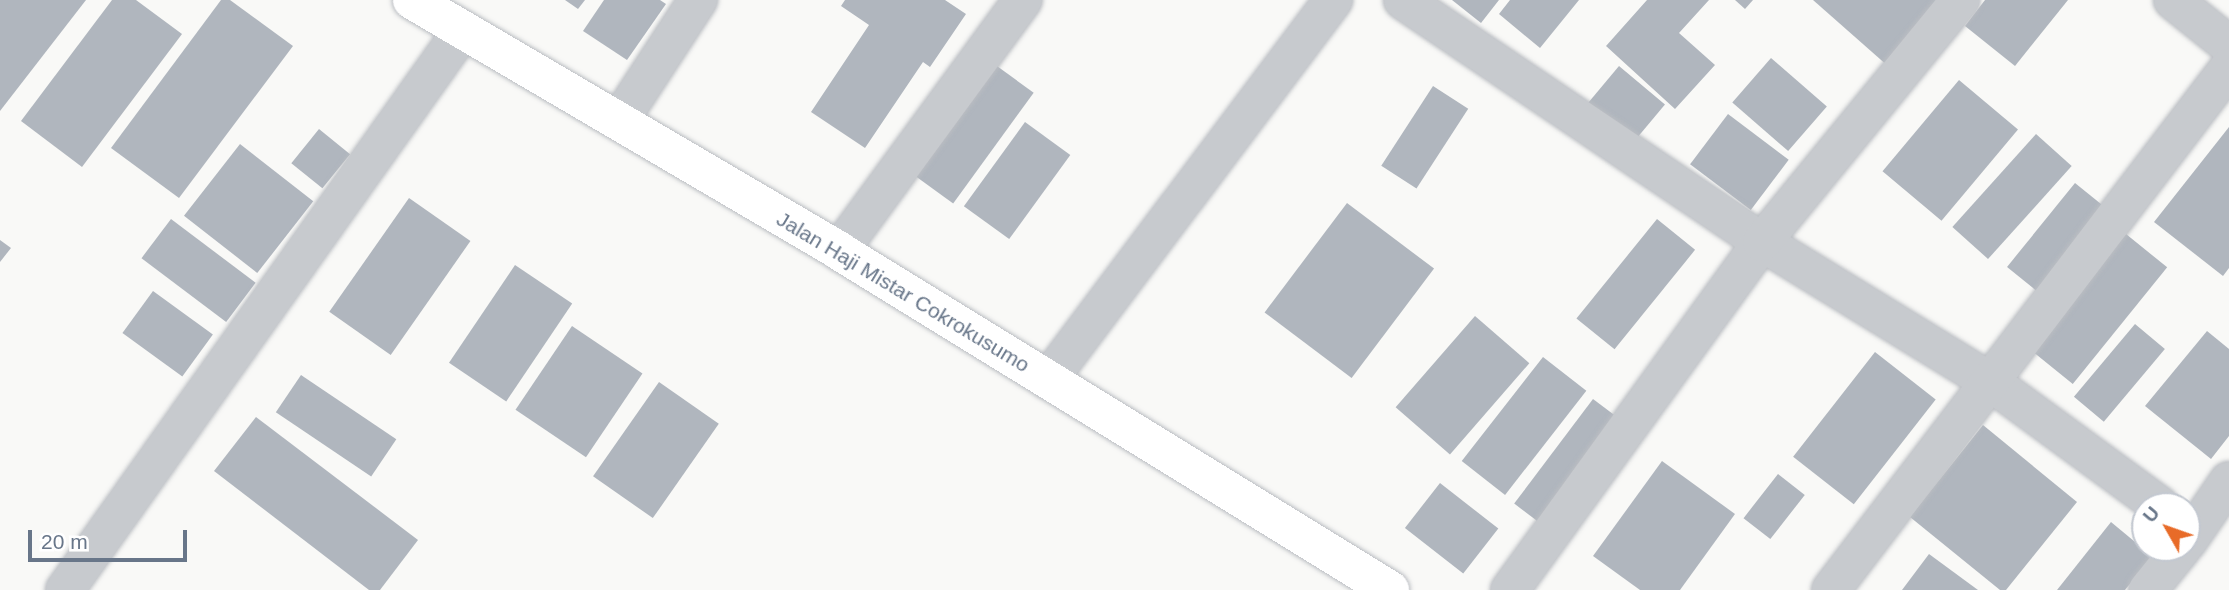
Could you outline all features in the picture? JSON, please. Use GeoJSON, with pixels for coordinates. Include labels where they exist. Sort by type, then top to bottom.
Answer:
{"type":"FeatureCollection","features":[{"type":"Feature","properties":{"kind":"main road","name":"Jalan Haji Mistar Cokrokusumo"},"geometry":{"type":"LineString","coordinates":[[412,0],[839,251],[1390,590]]}},
{"type":"Feature","properties":{"kind":"street"},"geometry":{"type":"LineString","coordinates":[[619,121],[698,0]]}},
{"type":"Feature","properties":{"kind":"street"},"geometry":{"type":"LineString","coordinates":[[839,251],[1023,0]]}},
{"type":"Feature","properties":{"kind":"street"},"geometry":{"type":"LineString","coordinates":[[1048,380],[1333,0]]}},
{"type":"Feature","properties":{"kind":"street"},"geometry":{"type":"LineString","coordinates":[[1403,0],[1762,242],[1992,383],[2141,492]]}},
{"type":"Feature","properties":{"kind":"street"},"geometry":{"type":"LineString","coordinates":[[1510,590],[1762,242],[1960,0]]}},
{"type":"Feature","properties":{"kind":"street"},"geometry":{"type":"LineString","coordinates":[[2174,0],[2229,45]]}},
{"type":"Feature","properties":{"kind":"street"},"geometry":{"type":"LineString","coordinates":[[65,590],[464,30]]}},
{"type":"Feature","properties":{"kind":"street"},"geometry":{"type":"LineString","coordinates":[[1831,590],[1992,383],[2229,68]]}},
{"type":"Feature","properties":{"kind":"street"},"geometry":{"type":"LineString","coordinates":[[2201,519],[2229,481]]}},
{"type":"Feature","properties":{"kind":"street"},"geometry":{"type":"LineString","coordinates":[[2148,590],[2169,562]]}},
{"type":"Feature","properties":{"kind":"building"},"geometry":{"type":"Polygon","coordinates":[[[0,0],[86,0],[0,111],[0,0]]]}},
{"type":"Feature","properties":{"kind":"building"},"geometry":{"type":"Polygon","coordinates":[[[112,0],[136,0],[182,34],[82,167],[21,121],[112,0]]]}},
{"type":"Feature","properties":{"kind":"building"},"geometry":{"type":"Polygon","coordinates":[[[221,0],[230,0],[293,46],[179,198],[111,148],[221,0]]]}},
{"type":"Feature","properties":{"kind":"building"},"geometry":{"type":"Polygon","coordinates":[[[565,0],[585,0],[578,9],[565,0]]]}},
{"type":"Feature","properties":{"kind":"building"},"geometry":{"type":"Polygon","coordinates":[[[604,0],[660,0],[666,4],[627,60],[583,31],[604,0]]]}},
{"type":"Feature","properties":{"kind":"building"},"geometry":{"type":"Polygon","coordinates":[[[845,0],[945,0],[966,14],[930,67],[923,62],[865,148],[811,112],[869,25],[841,6],[845,0]]]}},
{"type":"Feature","properties":{"kind":"building"},"geometry":{"type":"Polygon","coordinates":[[[1452,0],[1499,0],[1481,23],[1452,0]]]}},
{"type":"Feature","properties":{"kind":"building"},"geometry":{"type":"Polygon","coordinates":[[[1510,0],[1579,0],[1540,48],[1499,14],[1510,0]]]}},
{"type":"Feature","properties":{"kind":"building"},"geometry":{"type":"Polygon","coordinates":[[[1647,0],[1709,0],[1679,33],[1715,65],[1675,109],[1606,46],[1647,0]]]}},
{"type":"Feature","properties":{"kind":"building"},"geometry":{"type":"Polygon","coordinates":[[[1735,0],[1753,0],[1745,9],[1735,0]]]}},
{"type":"Feature","properties":{"kind":"building"},"geometry":{"type":"Polygon","coordinates":[[[1813,0],[1946,0],[1889,67],[1813,0]]]}},
{"type":"Feature","properties":{"kind":"building"},"geometry":{"type":"Polygon","coordinates":[[[1985,0],[2068,0],[2015,66],[1965,26],[1985,0]]]}},
{"type":"Feature","properties":{"kind":"building"},"geometry":{"type":"Polygon","coordinates":[[[1771,58],[1827,107],[1788,151],[1732,103],[1771,58]]]}},
{"type":"Feature","properties":{"kind":"building"},"geometry":{"type":"Polygon","coordinates":[[[990,61],[1034,93],[953,204],[909,172],[990,61]]]}},
{"type":"Feature","properties":{"kind":"building"},"geometry":{"type":"Polygon","coordinates":[[[1619,66],[1665,105],[1629,147],[1583,109],[1619,66]]]}},
{"type":"Feature","properties":{"kind":"building"},"geometry":{"type":"Polygon","coordinates":[[[1959,80],[2018,129],[1941,221],[1883,171],[1959,80]]]}},
{"type":"Feature","properties":{"kind":"building"},"geometry":{"type":"Polygon","coordinates":[[[1433,86],[1468,109],[1416,189],[1381,166],[1433,86]]]}},
{"type":"Feature","properties":{"kind":"building"},"geometry":{"type":"Polygon","coordinates":[[[1728,114],[1789,160],[1751,210],[1690,164],[1728,114]]]}},
{"type":"Feature","properties":{"kind":"building"},"geometry":{"type":"Polygon","coordinates":[[[1025,122],[1070,155],[1009,239],[964,206],[1025,122]]]}},
{"type":"Feature","properties":{"kind":"building"},"geometry":{"type":"Polygon","coordinates":[[[2229,127],[2229,268],[2223,276],[2154,222],[2229,127]]]}},
{"type":"Feature","properties":{"kind":"building"},"geometry":{"type":"Polygon","coordinates":[[[319,129],[350,154],[322,188],[291,163],[319,129]]]}},
{"type":"Feature","properties":{"kind":"building"},"geometry":{"type":"Polygon","coordinates":[[[2036,134],[2072,166],[1988,259],[1952,227],[2036,134]]]}},
{"type":"Feature","properties":{"kind":"building"},"geometry":{"type":"Polygon","coordinates":[[[240,144],[313,201],[257,273],[184,216],[240,144]]]}},
{"type":"Feature","properties":{"kind":"building"},"geometry":{"type":"Polygon","coordinates":[[[2075,183],[2107,209],[2039,293],[2007,267],[2075,183]]]}},
{"type":"Feature","properties":{"kind":"building"},"geometry":{"type":"Polygon","coordinates":[[[409,198],[470,241],[391,355],[329,312],[409,198]]]}},
{"type":"Feature","properties":{"kind":"building"},"geometry":{"type":"Polygon","coordinates":[[[1347,203],[1434,269],[1352,378],[1265,312],[1347,203]]]}},
{"type":"Feature","properties":{"kind":"building"},"geometry":{"type":"Polygon","coordinates":[[[171,219],[256,283],[226,322],[142,258],[171,219]]]}},
{"type":"Feature","properties":{"kind":"building"},"geometry":{"type":"Polygon","coordinates":[[[1657,219],[1695,250],[1615,349],[1576,318],[1657,219]]]}},
{"type":"Feature","properties":{"kind":"building"},"geometry":{"type":"Polygon","coordinates":[[[2126,234],[2167,267],[2073,384],[2032,351],[2126,234]]]}},
{"type":"Feature","properties":{"kind":"building"},"geometry":{"type":"Polygon","coordinates":[[[0,240],[11,248],[0,262],[0,240]]]}},
{"type":"Feature","properties":{"kind":"building"},"geometry":{"type":"Polygon","coordinates":[[[515,265],[572,304],[506,401],[449,363],[515,265]]]}},
{"type":"Feature","properties":{"kind":"building"},"geometry":{"type":"Polygon","coordinates":[[[153,291],[213,334],[182,377],[122,333],[153,291]]]}},
{"type":"Feature","properties":{"kind":"building"},"geometry":{"type":"Polygon","coordinates":[[[1475,316],[1529,363],[1450,455],[1396,407],[1475,316]]]}},
{"type":"Feature","properties":{"kind":"building"},"geometry":{"type":"Polygon","coordinates":[[[2135,324],[2165,349],[2104,422],[2074,397],[2135,324]]]}},
{"type":"Feature","properties":{"kind":"building"},"geometry":{"type":"Polygon","coordinates":[[[572,326],[642,374],[586,457],[516,410],[572,326]]]}},
{"type":"Feature","properties":{"kind":"building"},"geometry":{"type":"Polygon","coordinates":[[[2207,331],[2229,349],[2229,436],[2211,459],[2145,406],[2207,331]]]}},
{"type":"Feature","properties":{"kind":"building"},"geometry":{"type":"Polygon","coordinates":[[[1875,352],[1936,399],[1854,504],[1793,457],[1875,352]]]}},
{"type":"Feature","properties":{"kind":"building"},"geometry":{"type":"Polygon","coordinates":[[[1543,357],[1586,391],[1505,495],[1462,461],[1543,357]]]}},
{"type":"Feature","properties":{"kind":"building"},"geometry":{"type":"Polygon","coordinates":[[[301,375],[396,439],[371,477],[276,412],[301,375]]]}},
{"type":"Feature","properties":{"kind":"building"},"geometry":{"type":"Polygon","coordinates":[[[659,382],[719,424],[653,518],[593,476],[659,382]]]}},
{"type":"Feature","properties":{"kind":"building"},"geometry":{"type":"Polygon","coordinates":[[[1593,399],[1625,423],[1546,528],[1514,504],[1593,399]]]}},
{"type":"Feature","properties":{"kind":"building"},"geometry":{"type":"Polygon","coordinates":[[[256,417],[418,540],[380,590],[369,590],[214,471],[256,417]]]}},
{"type":"Feature","properties":{"kind":"building"},"geometry":{"type":"Polygon","coordinates":[[[1983,425],[2077,502],[2006,590],[2000,590],[1910,517],[1983,425]]]}},
{"type":"Feature","properties":{"kind":"building"},"geometry":{"type":"Polygon","coordinates":[[[1662,461],[1735,514],[1680,590],[1640,590],[1593,556],[1662,461]]]}},
{"type":"Feature","properties":{"kind":"building"},"geometry":{"type":"Polygon","coordinates":[[[1778,474],[1805,495],[1770,539],[1744,518],[1778,474]]]}},
{"type":"Feature","properties":{"kind":"building"},"geometry":{"type":"Polygon","coordinates":[[[1440,483],[1498,529],[1463,573],[1405,528],[1440,483]]]}},
{"type":"Feature","properties":{"kind":"building"},"geometry":{"type":"Polygon","coordinates":[[[2111,522],[2131,539],[2131,562],[2147,562],[2125,590],[2057,590],[2111,522]]]}},
{"type":"Feature","properties":{"kind":"building"},"geometry":{"type":"Polygon","coordinates":[[[1929,554],[1978,590],[1902,590],[1929,554]]]}}]}
